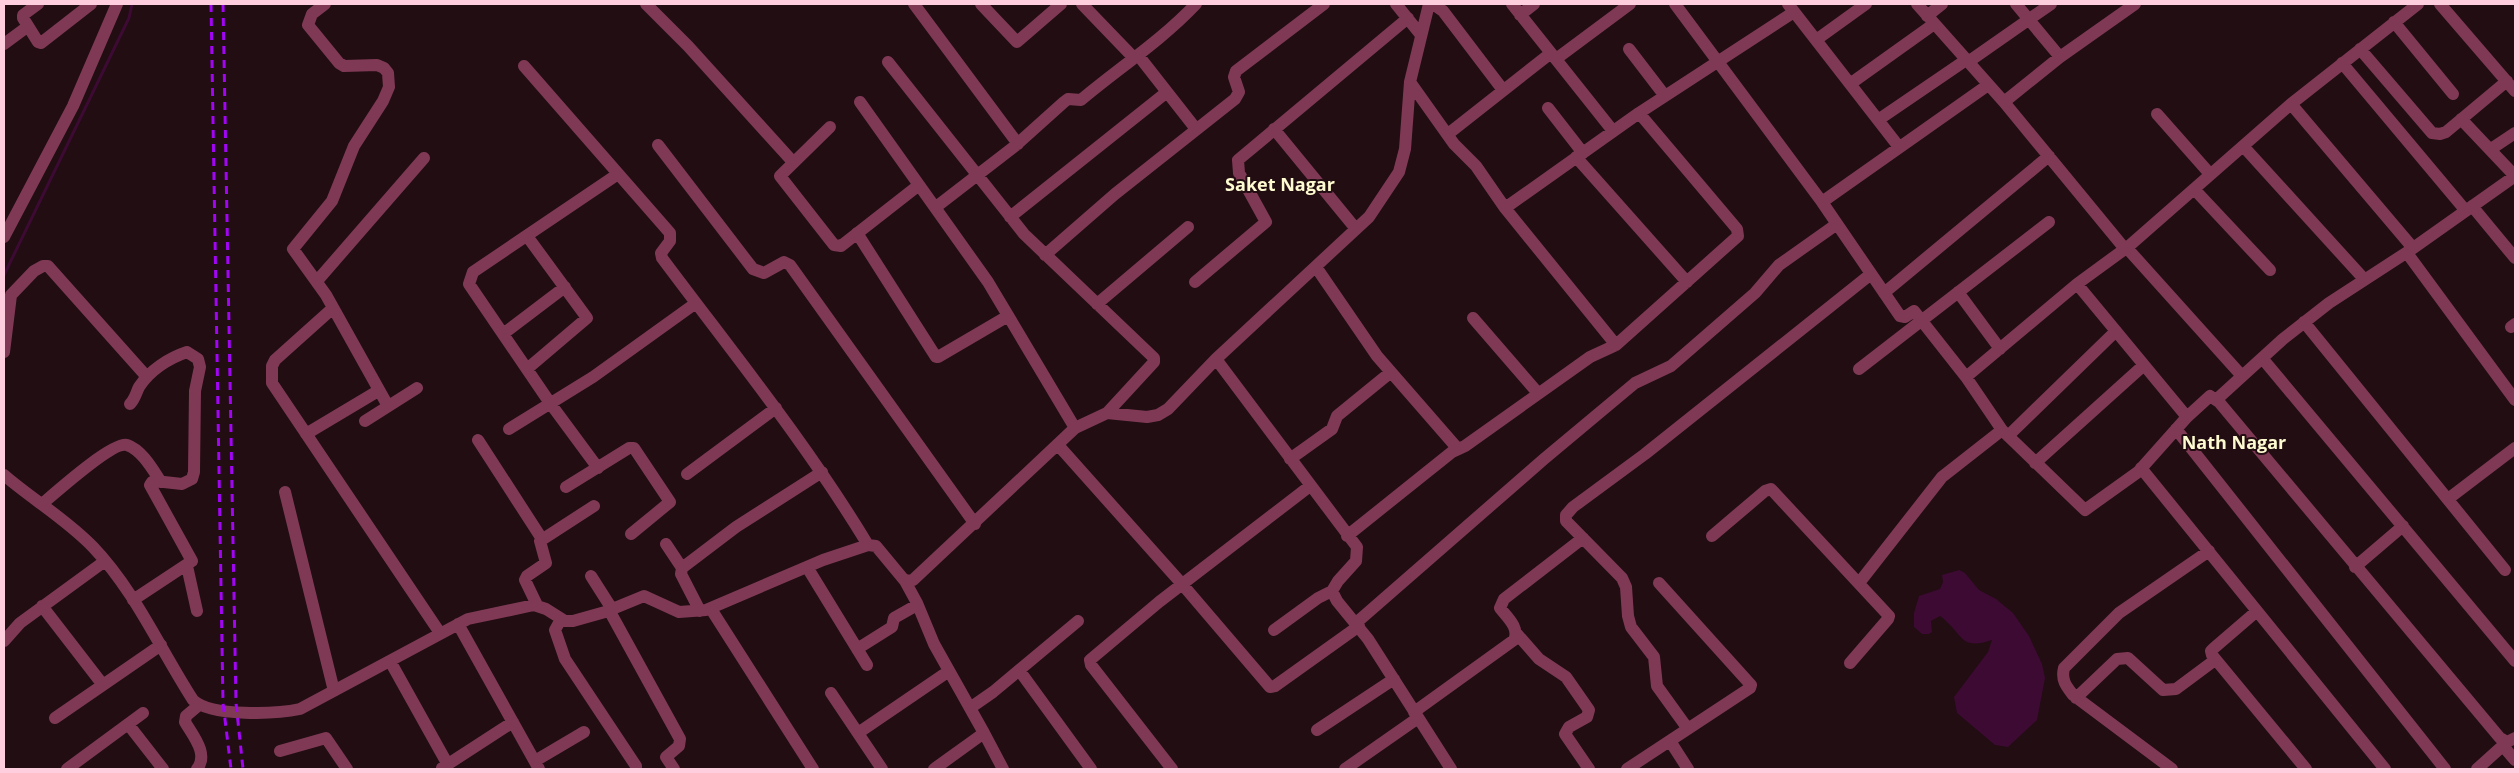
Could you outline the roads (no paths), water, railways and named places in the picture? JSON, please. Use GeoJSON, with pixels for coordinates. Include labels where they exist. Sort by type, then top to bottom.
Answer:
{"type":"FeatureCollection","features":[{"type":"Feature","properties":{"kind":"street"},"geometry":{"type":"LineString","coordinates":[[38,4],[23,15],[27,27],[38,42],[41,43],[91,4]]}},
{"type":"Feature","properties":{"kind":"street"},"geometry":{"type":"LineString","coordinates":[[4,238],[73,106],[117,4]]}},
{"type":"Feature","properties":{"kind":"street"},"geometry":{"type":"LineString","coordinates":[[325,4],[312,14],[308,25],[339,64],[344,66],[377,65],[384,68],[388,73],[389,87],[383,101],[354,146],[332,201],[294,246],[295,253],[317,281],[388,406]]}},
{"type":"Feature","properties":{"kind":"street"},"geometry":{"type":"LineString","coordinates":[[646,4],[688,46],[793,162]]}},
{"type":"Feature","properties":{"kind":"street"},"geometry":{"type":"LineString","coordinates":[[914,4],[1018,144]]}},
{"type":"Feature","properties":{"kind":"street"},"geometry":{"type":"LineString","coordinates":[[981,4],[1018,42],[1061,4]]}},
{"type":"Feature","properties":{"kind":"street"},"geometry":{"type":"LineString","coordinates":[[1082,4],[1136,56],[1196,129]]}},
{"type":"Feature","properties":{"kind":"street"},"geometry":{"type":"LineString","coordinates":[[936,207],[1018,144],[1068,99],[1080,100],[1179,22],[1196,4]]}},
{"type":"Feature","properties":{"kind":"street"},"geometry":{"type":"LineString","coordinates":[[1045,255],[1115,194],[1238,95],[1239,92],[1234,77],[1239,68],[1324,4]]}},
{"type":"Feature","properties":{"kind":"street"},"geometry":{"type":"LineString","coordinates":[[1396,4],[1421,35]]}},
{"type":"Feature","properties":{"kind":"street"},"geometry":{"type":"LineString","coordinates":[[1107,413],[1147,417],[1158,415],[1168,409],[1216,359],[1369,217],[1399,172],[1405,149],[1410,82],[1429,4]]}},
{"type":"Feature","properties":{"kind":"street"},"geometry":{"type":"LineString","coordinates":[[1433,4],[1443,11],[1503,90]]}},
{"type":"Feature","properties":{"kind":"street"},"geometry":{"type":"LineString","coordinates":[[1512,4],[1614,131]]}},
{"type":"Feature","properties":{"kind":"street"},"geometry":{"type":"LineString","coordinates":[[1520,15],[1534,4]]}},
{"type":"Feature","properties":{"kind":"street"},"geometry":{"type":"LineString","coordinates":[[1448,134],[1503,90],[1630,4]]}},
{"type":"Feature","properties":{"kind":"street"},"geometry":{"type":"LineString","coordinates":[[1675,4],[1822,202],[1900,316],[1905,317],[1914,311],[1966,378],[2005,433],[2085,510],[2142,468],[2187,417],[2210,396],[2216,400],[2500,738],[2509,742],[2515,760]]}},
{"type":"Feature","properties":{"kind":"street"},"geometry":{"type":"LineString","coordinates":[[1816,40],[1866,4]]}},
{"type":"Feature","properties":{"kind":"street"},"geometry":{"type":"LineString","coordinates":[[1917,4],[2004,102],[2125,248],[2242,376]]}},
{"type":"Feature","properties":{"kind":"street"},"geometry":{"type":"LineString","coordinates":[[1850,84],[1931,20],[1942,4]]}},
{"type":"Feature","properties":{"kind":"street"},"geometry":{"type":"LineString","coordinates":[[2016,4],[2060,57]]}},
{"type":"Feature","properties":{"kind":"street"},"geometry":{"type":"LineString","coordinates":[[1878,120],[2051,4]]}},
{"type":"Feature","properties":{"kind":"street"},"geometry":{"type":"LineString","coordinates":[[2004,102],[2117,9],[2135,4]]}},
{"type":"Feature","properties":{"kind":"street"},"geometry":{"type":"LineString","coordinates":[[1966,378],[2077,284],[2125,248],[2291,104],[2418,4]]}},
{"type":"Feature","properties":{"kind":"street"},"geometry":{"type":"LineString","coordinates":[[2360,49],[2432,133],[2440,134],[2446,132],[2461,119],[2511,86],[2441,4]]}},
{"type":"Feature","properties":{"kind":"street"},"geometry":{"type":"LineString","coordinates":[[1506,208],[1639,113],[1718,62],[1791,8],[1899,147]]}},
{"type":"Feature","properties":{"kind":"street"},"geometry":{"type":"LineString","coordinates":[[1195,282],[1266,222],[1239,173],[1237,163],[1274,129],[1408,18]]}},
{"type":"Feature","properties":{"kind":"street"},"geometry":{"type":"LineString","coordinates":[[2394,22],[2453,94]]}},
{"type":"Feature","properties":{"kind":"street"},"geometry":{"type":"LineString","coordinates":[[4,44],[27,27]]}},
{"type":"Feature","properties":{"kind":"street"},"geometry":{"type":"LineString","coordinates":[[1629,49],[1665,96]]}},
{"type":"Feature","properties":{"kind":"street"},"geometry":{"type":"LineString","coordinates":[[888,62],[1010,217],[1045,255],[1155,360],[1107,413],[1075,428],[920,576],[904,582]]}},
{"type":"Feature","properties":{"kind":"street"},"geometry":{"type":"LineString","coordinates":[[2342,63],[2469,209],[2515,258]]}},
{"type":"Feature","properties":{"kind":"street"},"geometry":{"type":"LineString","coordinates":[[524,66],[670,233],[670,241],[661,253],[662,258],[822,472],[868,545]]}},
{"type":"Feature","properties":{"kind":"street"},"geometry":{"type":"LineString","coordinates":[[1410,82],[1454,144],[1476,166],[1506,208],[1616,345]]}},
{"type":"Feature","properties":{"kind":"street"},"geometry":{"type":"LineString","coordinates":[[1822,202],[1988,85]]}},
{"type":"Feature","properties":{"kind":"street"},"geometry":{"type":"LineString","coordinates":[[1010,217],[1167,92]]}},
{"type":"Feature","properties":{"kind":"street"},"geometry":{"type":"LineString","coordinates":[[860,102],[988,282],[1075,428]]}},
{"type":"Feature","properties":{"kind":"street"},"geometry":{"type":"LineString","coordinates":[[2291,104],[2410,251],[2515,400]]}},
{"type":"Feature","properties":{"kind":"street"},"geometry":{"type":"LineString","coordinates":[[1548,108],[1580,155],[1686,282]]}},
{"type":"Feature","properties":{"kind":"street"},"geometry":{"type":"LineString","coordinates":[[1347,536],[1458,449],[1537,392],[1590,357],[1616,345],[1733,243],[1738,236],[1737,229],[1639,113]]}},
{"type":"Feature","properties":{"kind":"street"},"geometry":{"type":"LineString","coordinates":[[2157,114],[2210,174]]}},
{"type":"Feature","properties":{"kind":"street"},"geometry":{"type":"LineString","coordinates":[[2216,400],[2304,322],[2364,279],[2410,251],[2515,176],[2461,119]]}},
{"type":"Feature","properties":{"kind":"street"},"geometry":{"type":"LineString","coordinates":[[830,127],[781,174],[780,179],[834,245],[841,246],[919,185]]}},
{"type":"Feature","properties":{"kind":"street"},"geometry":{"type":"LineString","coordinates":[[1274,129],[1356,229]]}},
{"type":"Feature","properties":{"kind":"street"},"geometry":{"type":"LineString","coordinates":[[2491,149],[2515,133]]}},
{"type":"Feature","properties":{"kind":"street"},"geometry":{"type":"LineString","coordinates":[[658,145],[753,269],[764,273],[784,262],[790,265],[975,524]]}},
{"type":"Feature","properties":{"kind":"street"},"geometry":{"type":"LineString","coordinates":[[2243,146],[2364,279]]}},
{"type":"Feature","properties":{"kind":"street"},"geometry":{"type":"LineString","coordinates":[[1884,293],[2049,156]]}},
{"type":"Feature","properties":{"kind":"street"},"geometry":{"type":"LineString","coordinates":[[317,281],[424,158]]}},
{"type":"Feature","properties":{"kind":"street"},"geometry":{"type":"LineString","coordinates":[[598,468],[550,403],[468,284],[473,272],[618,174]]}},
{"type":"Feature","properties":{"kind":"street"},"geometry":{"type":"LineString","coordinates":[[2194,189],[2270,270]]}},
{"type":"Feature","properties":{"kind":"street"},"geometry":{"type":"LineString","coordinates":[[1859,369],[2049,222]]}},
{"type":"Feature","properties":{"kind":"street"},"geometry":{"type":"LineString","coordinates":[[1058,445],[1182,584],[1270,687],[1275,686],[1358,625],[1544,459],[1635,383],[1671,366],[1755,293],[1779,265],[1837,224]]}},
{"type":"Feature","properties":{"kind":"street"},"geometry":{"type":"LineString","coordinates":[[1097,304],[1188,227]]}},
{"type":"Feature","properties":{"kind":"street"},"geometry":{"type":"LineString","coordinates":[[857,233],[936,357],[1008,316]]}},
{"type":"Feature","properties":{"kind":"street"},"geometry":{"type":"LineString","coordinates":[[527,236],[587,318],[527,369]]}},
{"type":"Feature","properties":{"kind":"street"},"geometry":{"type":"LineString","coordinates":[[4,352],[11,294],[34,271],[43,266],[48,266],[147,377]]}},
{"type":"Feature","properties":{"kind":"street"},"geometry":{"type":"LineString","coordinates":[[1316,267],[1391,372],[1458,449]]}},
{"type":"Feature","properties":{"kind":"street"},"geometry":{"type":"LineString","coordinates":[[1688,729],[1658,686],[1654,657],[1630,624],[1626,587],[1622,578],[1566,520],[1566,515],[1573,506],[1645,454],[1871,274]]}},
{"type":"Feature","properties":{"kind":"street"},"geometry":{"type":"LineString","coordinates":[[2077,284],[2187,417]]}},
{"type":"Feature","properties":{"kind":"street"},"geometry":{"type":"LineString","coordinates":[[503,334],[565,287]]}},
{"type":"Feature","properties":{"kind":"street"},"geometry":{"type":"LineString","coordinates":[[1958,292],[2000,349]]}},
{"type":"Feature","properties":{"kind":"street"},"geometry":{"type":"LineString","coordinates":[[509,429],[606,368],[696,303]]}},
{"type":"Feature","properties":{"kind":"street"},"geometry":{"type":"LineString","coordinates":[[333,308],[275,360],[272,366],[274,387],[440,632]]}},
{"type":"Feature","properties":{"kind":"street"},"geometry":{"type":"LineString","coordinates":[[1473,318],[1537,392]]}},
{"type":"Feature","properties":{"kind":"street"},"geometry":{"type":"LineString","coordinates":[[2304,322],[2505,570]]}},
{"type":"Feature","properties":{"kind":"street"},"geometry":{"type":"LineString","coordinates":[[1859,582],[1942,478],[2005,433],[2116,331]]}},
{"type":"Feature","properties":{"kind":"street"},"geometry":{"type":"LineString","coordinates":[[130,404],[147,377],[158,367],[187,352],[198,359],[200,367],[195,391],[192,479],[182,484],[152,482],[150,485],[192,559],[187,566],[133,600]]}},
{"type":"Feature","properties":{"kind":"street"},"geometry":{"type":"LineString","coordinates":[[2262,358],[2515,661]]}},
{"type":"Feature","properties":{"kind":"street"},"geometry":{"type":"LineString","coordinates":[[1216,359],[1357,547],[1358,555],[1356,561],[1338,581],[1332,591],[1318,598],[1274,630]]}},
{"type":"Feature","properties":{"kind":"street"},"geometry":{"type":"LineString","coordinates":[[2035,463],[2144,365]]}},
{"type":"Feature","properties":{"kind":"street"},"geometry":{"type":"LineString","coordinates":[[1290,459],[1332,429],[1337,416],[1391,372]]}},
{"type":"Feature","properties":{"kind":"street"},"geometry":{"type":"LineString","coordinates":[[365,421],[417,388]]}},
{"type":"Feature","properties":{"kind":"street"},"geometry":{"type":"LineString","coordinates":[[306,434],[378,391]]}},
{"type":"Feature","properties":{"kind":"street"},"geometry":{"type":"LineString","coordinates":[[688,474],[776,408]]}},
{"type":"Feature","properties":{"kind":"street"},"geometry":{"type":"LineString","coordinates":[[2176,430],[2445,769]]}},
{"type":"Feature","properties":{"kind":"street"},"geometry":{"type":"LineString","coordinates":[[478,440],[542,539]]}},
{"type":"Feature","properties":{"kind":"street"},"geometry":{"type":"LineString","coordinates":[[42,504],[99,458],[124,445],[129,446],[148,463],[162,482]]}},
{"type":"Feature","properties":{"kind":"street"},"geometry":{"type":"LineString","coordinates":[[566,487],[632,447],[669,500],[669,504],[631,534]]}},
{"type":"Feature","properties":{"kind":"street"},"geometry":{"type":"LineString","coordinates":[[2448,499],[2515,448]]}},
{"type":"Feature","properties":{"kind":"street"},"geometry":{"type":"LineString","coordinates":[[2142,468],[2385,769]]}},
{"type":"Feature","properties":{"kind":"street"},"geometry":{"type":"LineString","coordinates":[[682,568],[736,527],[822,472]]}},
{"type":"Feature","properties":{"kind":"street"},"geometry":{"type":"LineString","coordinates":[[4,475],[64,521],[104,561],[133,600],[199,705],[236,711],[285,713],[300,709],[440,632],[473,617],[537,605]]}},
{"type":"Feature","properties":{"kind":"street"},"geometry":{"type":"LineString","coordinates":[[1172,769],[1090,663],[1092,657],[1182,584],[1310,486]]}},
{"type":"Feature","properties":{"kind":"street"},"geometry":{"type":"LineString","coordinates":[[1712,536],[1765,491],[1771,489],[1889,616],[1850,663]]}},
{"type":"Feature","properties":{"kind":"street"},"geometry":{"type":"LineString","coordinates":[[285,492],[334,691]]}},
{"type":"Feature","properties":{"kind":"street"},"geometry":{"type":"LineString","coordinates":[[594,506],[542,539],[540,544],[546,563],[527,576],[525,580],[537,605],[561,619],[573,621],[610,610],[644,596],[679,612],[705,610],[807,567],[868,545],[876,546],[904,582],[917,605],[934,644],[1003,769]]}},
{"type":"Feature","properties":{"kind":"street"},"geometry":{"type":"LineString","coordinates":[[2356,567],[2403,526]]}},
{"type":"Feature","properties":{"kind":"street"},"geometry":{"type":"LineString","coordinates":[[1583,538],[1500,604],[1517,634],[1539,659],[1566,677],[1588,710],[1587,717],[1569,726],[1565,734],[1589,769]]}},
{"type":"Feature","properties":{"kind":"street"},"geometry":{"type":"LineString","coordinates":[[666,544],[682,568],[681,574],[813,769]]}},
{"type":"Feature","properties":{"kind":"street"},"geometry":{"type":"LineString","coordinates":[[2172,769],[2076,698],[2065,684],[2062,675],[2064,668],[2118,613],[2208,551]]}},
{"type":"Feature","properties":{"kind":"street"},"geometry":{"type":"LineString","coordinates":[[4,641],[20,622],[104,561]]}},
{"type":"Feature","properties":{"kind":"street"},"geometry":{"type":"LineString","coordinates":[[187,566],[197,611]]}},
{"type":"Feature","properties":{"kind":"street"},"geometry":{"type":"LineString","coordinates":[[807,567],[868,665]]}},
{"type":"Feature","properties":{"kind":"street"},"geometry":{"type":"LineString","coordinates":[[591,576],[680,740],[679,746],[666,757],[674,769]]}},
{"type":"Feature","properties":{"kind":"street"},"geometry":{"type":"LineString","coordinates":[[1627,769],[1750,688],[1751,685],[1659,582]]}},
{"type":"Feature","properties":{"kind":"street"},"geometry":{"type":"LineString","coordinates":[[1332,591],[1337,601],[1358,625],[1451,769]]}},
{"type":"Feature","properties":{"kind":"street"},"geometry":{"type":"LineString","coordinates":[[857,649],[892,627],[894,618],[917,605]]}},
{"type":"Feature","properties":{"kind":"street"},"geometry":{"type":"LineString","coordinates":[[42,606],[103,685]]}},
{"type":"Feature","properties":{"kind":"street"},"geometry":{"type":"LineString","coordinates":[[2257,611],[2211,651],[2215,660],[2306,769]]}},
{"type":"Feature","properties":{"kind":"street"},"geometry":{"type":"LineString","coordinates":[[561,619],[556,633],[565,659],[636,769]]}},
{"type":"Feature","properties":{"kind":"street"},"geometry":{"type":"LineString","coordinates":[[970,708],[993,692],[1078,621]]}},
{"type":"Feature","properties":{"kind":"street"},"geometry":{"type":"LineString","coordinates":[[458,624],[513,722],[535,766],[584,732]]}},
{"type":"Feature","properties":{"kind":"street"},"geometry":{"type":"LineString","coordinates":[[1345,769],[1514,640],[1517,634]]}},
{"type":"Feature","properties":{"kind":"street"},"geometry":{"type":"LineString","coordinates":[[55,718],[161,645]]}},
{"type":"Feature","properties":{"kind":"street"},"geometry":{"type":"LineString","coordinates":[[2076,698],[2122,658],[2128,658],[2163,690],[2169,691],[2176,689],[2215,660]]}},
{"type":"Feature","properties":{"kind":"street"},"geometry":{"type":"LineString","coordinates":[[390,661],[444,767],[513,722]]}},
{"type":"Feature","properties":{"kind":"street"},"geometry":{"type":"LineString","coordinates":[[1018,670],[1091,769]]}},
{"type":"Feature","properties":{"kind":"street"},"geometry":{"type":"LineString","coordinates":[[858,733],[949,671]]}},
{"type":"Feature","properties":{"kind":"street"},"geometry":{"type":"LineString","coordinates":[[1317,730],[1394,679]]}},
{"type":"Feature","properties":{"kind":"street"},"geometry":{"type":"LineString","coordinates":[[831,694],[882,769]]}},
{"type":"Feature","properties":{"kind":"street"},"geometry":{"type":"LineString","coordinates":[[197,769],[202,757],[201,750],[185,722],[186,716],[199,705]]}},
{"type":"Feature","properties":{"kind":"street"},"geometry":{"type":"LineString","coordinates":[[67,769],[143,713]]}},
{"type":"Feature","properties":{"kind":"street"},"geometry":{"type":"LineString","coordinates":[[128,724],[163,769]]}},
{"type":"Feature","properties":{"kind":"street"},"geometry":{"type":"LineString","coordinates":[[940,768],[984,733]]}},
{"type":"Feature","properties":{"kind":"street"},"geometry":{"type":"LineString","coordinates":[[280,751],[326,738],[347,769]]}},
{"type":"Feature","properties":{"kind":"street"},"geometry":{"type":"LineString","coordinates":[[1670,741],[1688,769]]}},
{"type":"Feature","properties":{"kind":"street"},"geometry":{"type":"LineString","coordinates":[[2477,769],[2509,742]]}},
{"type":"Feature","properties":{"kind":"waterway"},"geometry":{"type":"LineString","coordinates":[[4,275],[129,18],[132,4]]}},
{"type":"Feature","properties":{"kind":"railway"},"geometry":{"type":"LineString","coordinates":[[211,4],[223,703],[231,769]]}},
{"type":"Feature","properties":{"kind":"railway"},"geometry":{"type":"LineString","coordinates":[[223,4],[236,703],[243,769]]}},
{"type":"Feature","properties":{"kind":"district","name":"Saket Nagar"},"geometry":{"type":"Point","coordinates":[1280,184]}},
{"type":"Feature","properties":{"kind":"district","name":"Nath Nagar"},"geometry":{"type":"Point","coordinates":[2234,442]}}]}
